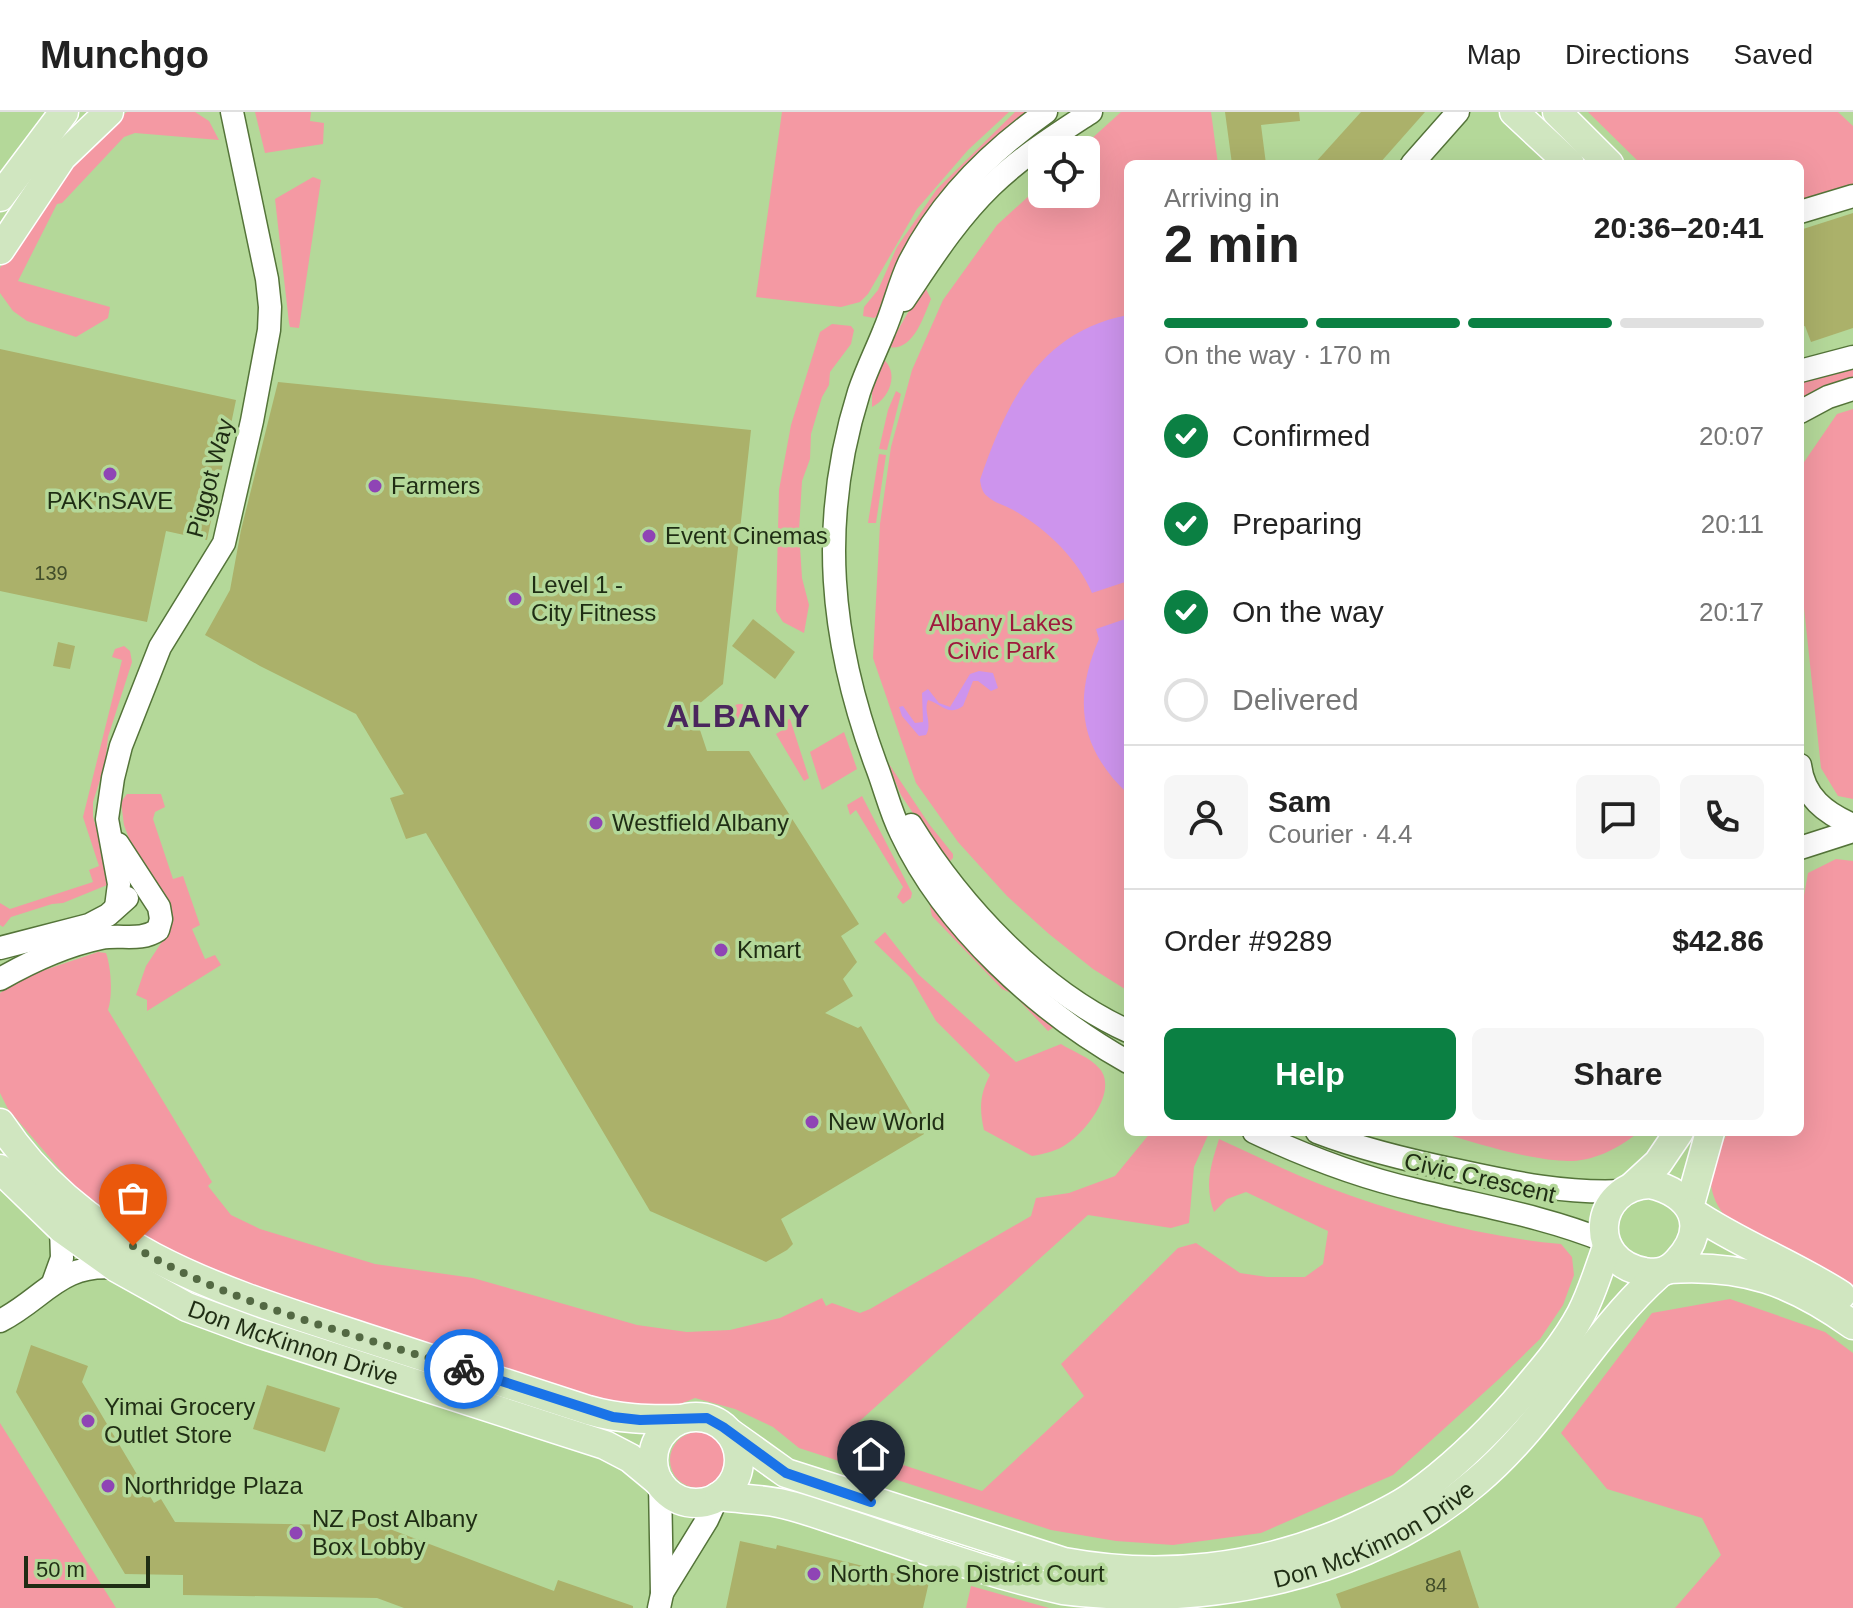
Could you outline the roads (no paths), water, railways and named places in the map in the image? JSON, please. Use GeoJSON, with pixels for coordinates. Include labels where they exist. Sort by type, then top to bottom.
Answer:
{"type":"FeatureCollection","features":[{"type":"Feature","properties":{"kind":"main road"},"geometry":{"type":"LineString","coordinates":[[0,197],[64,112]]}},
{"type":"Feature","properties":{"kind":"main road"},"geometry":{"type":"LineString","coordinates":[[0,250],[62,157],[109,112]]}},
{"type":"Feature","properties":{"kind":"main road"},"geometry":{"type":"LineString","coordinates":[[1514,112],[1566,160]]}},
{"type":"Feature","properties":{"kind":"main road"},"geometry":{"type":"LineString","coordinates":[[1557,112],[1605,160]]}},
{"type":"Feature","properties":{"kind":"main road","name":"Don McKinnon Drive"},"geometry":{"type":"LineString","coordinates":[[0,1123],[51,1183],[92,1218],[160,1263],[190,1277],[276,1309],[588,1410],[640,1420],[681,1419]]}},
{"type":"Feature","properties":{"kind":"main road"},"geometry":{"type":"LineString","coordinates":[[1676,1136],[1658,1163],[1609,1207],[1603,1229],[1606,1244],[1614,1257],[1632,1269],[1721,1268],[1761,1275],[1804,1294],[1853,1325]]}},
{"type":"Feature","properties":{"kind":"main road"},"geometry":{"type":"LineString","coordinates":[[1665,1271],[1685,1252],[1690,1242],[1691,1208],[1709,1136]]}},
{"type":"Feature","properties":{"kind":"main road","name":"Don McKinnon Drive"},"geometry":{"type":"LineString","coordinates":[[0,1169],[61,1228],[117,1268],[187,1307],[252,1331],[605,1445],[630,1458],[659,1482]]}},
{"type":"Feature","properties":{"kind":"main road"},"geometry":{"type":"LineString","coordinates":[[1628,1188],[1650,1184],[1680,1195],[1691,1208],[1730,1237],[1806,1272],[1853,1304]]}},
{"type":"Feature","properties":{"kind":"main road","name":"Don McKinnon Drive"},"geometry":{"type":"LineString","coordinates":[[730,1433],[786,1473],[1064,1562],[1102,1569],[1145,1571],[1234,1565],[1272,1558],[1308,1547],[1374,1518],[1410,1498],[1471,1449],[1527,1387],[1579,1318],[1606,1244]]}},
{"type":"Feature","properties":{"kind":"main road","name":"Don McKinnon Drive"},"geometry":{"type":"LineString","coordinates":[[718,1496],[779,1503],[1024,1581],[1077,1593],[1151,1599],[1198,1598],[1277,1585],[1346,1563],[1416,1526],[1474,1484],[1500,1462],[1623,1311],[1665,1271]]}},
{"type":"Feature","properties":{"kind":"main road"},"geometry":{"type":"LineString","coordinates":[[707,1418],[730,1433],[737,1449],[738,1467],[731,1484],[718,1496],[704,1502],[689,1502],[669,1493],[659,1482],[653,1466],[657,1442],[667,1428],[681,1419],[707,1418]]}},
{"type":"Feature","properties":{"kind":"street","name":"Piggot Way"},"geometry":{"type":"LineString","coordinates":[[216,112],[237,141]]}},
{"type":"Feature","properties":{"kind":"street","name":"Piggot Way"},"geometry":{"type":"LineString","coordinates":[[116,907],[119,884],[108,833],[109,808],[121,746],[148,673],[177,615],[224,543],[269,330],[270,307],[232,112]]}},
{"type":"Feature","properties":{"kind":"street"},"geometry":{"type":"LineString","coordinates":[[1046,112],[995,153],[941,211],[908,266],[859,391],[840,480],[834,548],[840,641],[861,724],[890,809],[916,860],[980,946],[1053,1015],[1124,1059]]}},
{"type":"Feature","properties":{"kind":"street"},"geometry":{"type":"LineString","coordinates":[[887,324],[937,250],[990,187],[1037,148],[1091,112]]}},
{"type":"Feature","properties":{"kind":"street"},"geometry":{"type":"LineString","coordinates":[[1416,160],[1458,112]]}},
{"type":"Feature","properties":{"kind":"street"},"geometry":{"type":"LineString","coordinates":[[1804,211],[1853,196]]}},
{"type":"Feature","properties":{"kind":"street"},"geometry":{"type":"LineString","coordinates":[[1804,370],[1853,357]]}},
{"type":"Feature","properties":{"kind":"street"},"geometry":{"type":"LineString","coordinates":[[1804,410],[1828,397],[1853,389]]}},
{"type":"Feature","properties":{"kind":"street"},"geometry":{"type":"LineString","coordinates":[[881,777],[945,874],[978,915],[1013,950],[1074,1000],[1124,1030]]}},
{"type":"Feature","properties":{"kind":"street"},"geometry":{"type":"LineString","coordinates":[[1804,779],[1807,790],[1821,809],[1853,825]]}},
{"type":"Feature","properties":{"kind":"street","name":"Piggot Way"},"geometry":{"type":"LineString","coordinates":[[109,808],[116,838],[155,902]]}},
{"type":"Feature","properties":{"kind":"street"},"geometry":{"type":"LineString","coordinates":[[1804,847],[1853,831]]}},
{"type":"Feature","properties":{"kind":"street"},"geometry":{"type":"LineString","coordinates":[[0,948],[100,921],[123,901],[135,896],[155,902],[161,919],[158,930],[152,934],[88,941],[0,979]]}},
{"type":"Feature","properties":{"kind":"street","name":"Civic Crescent"},"geometry":{"type":"LineString","coordinates":[[1263,1136],[1342,1170],[1413,1190],[1549,1220],[1606,1244]]}},
{"type":"Feature","properties":{"kind":"street","name":"Civic Crescent"},"geometry":{"type":"LineString","coordinates":[[1330,1136],[1406,1160],[1530,1186],[1563,1191],[1628,1188]]}},
{"type":"Feature","properties":{"kind":"street"},"geometry":{"type":"LineString","coordinates":[[53,1283],[62,1258],[61,1228]]}},
{"type":"Feature","properties":{"kind":"street"},"geometry":{"type":"LineString","coordinates":[[0,1321],[32,1302],[53,1283],[88,1267],[117,1268]]}},
{"type":"Feature","properties":{"kind":"street"},"geometry":{"type":"LineString","coordinates":[[659,1482],[660,1601]]}},
{"type":"Feature","properties":{"kind":"street"},"geometry":{"type":"LineString","coordinates":[[660,1601],[718,1496]]}},
{"type":"Feature","properties":{"kind":"place","name":"PAK'nSAVE"},"geometry":{"type":"Point","coordinates":[110,474]}},
{"type":"Feature","properties":{"kind":"place","name":"Farmers"},"geometry":{"type":"Point","coordinates":[375,486]}},
{"type":"Feature","properties":{"kind":"place","name":"Event Cinemas"},"geometry":{"type":"Point","coordinates":[649,536]}},
{"type":"Feature","properties":{"kind":"place","name":"Level 1 - City Fitness"},"geometry":{"type":"Point","coordinates":[515,599]}},
{"type":"Feature","properties":{"kind":"place","name":"Westfield Albany"},"geometry":{"type":"Point","coordinates":[596,823]}},
{"type":"Feature","properties":{"kind":"place","name":"Kmart"},"geometry":{"type":"Point","coordinates":[721,950]}},
{"type":"Feature","properties":{"kind":"place","name":"New World"},"geometry":{"type":"Point","coordinates":[812,1122]}},
{"type":"Feature","properties":{"kind":"place","name":"Yimai Grocery Outlet Store"},"geometry":{"type":"Point","coordinates":[88,1421]}},
{"type":"Feature","properties":{"kind":"place","name":"Northridge Plaza"},"geometry":{"type":"Point","coordinates":[108,1486]}},
{"type":"Feature","properties":{"kind":"place","name":"NZ Post Albany Box Lobby"},"geometry":{"type":"Point","coordinates":[296,1533]}},
{"type":"Feature","properties":{"kind":"place","name":"North Shore District Court"},"geometry":{"type":"Point","coordinates":[814,1574]}},
{"type":"Feature","properties":{"kind":"district","name":"ALBANY"},"geometry":{"type":"Point","coordinates":[739,716]}},
{"type":"Feature","properties":{"kind":"park label","name":"Albany Lakes Civic Park"},"geometry":{"type":"Point","coordinates":[1001,637]}}]}
